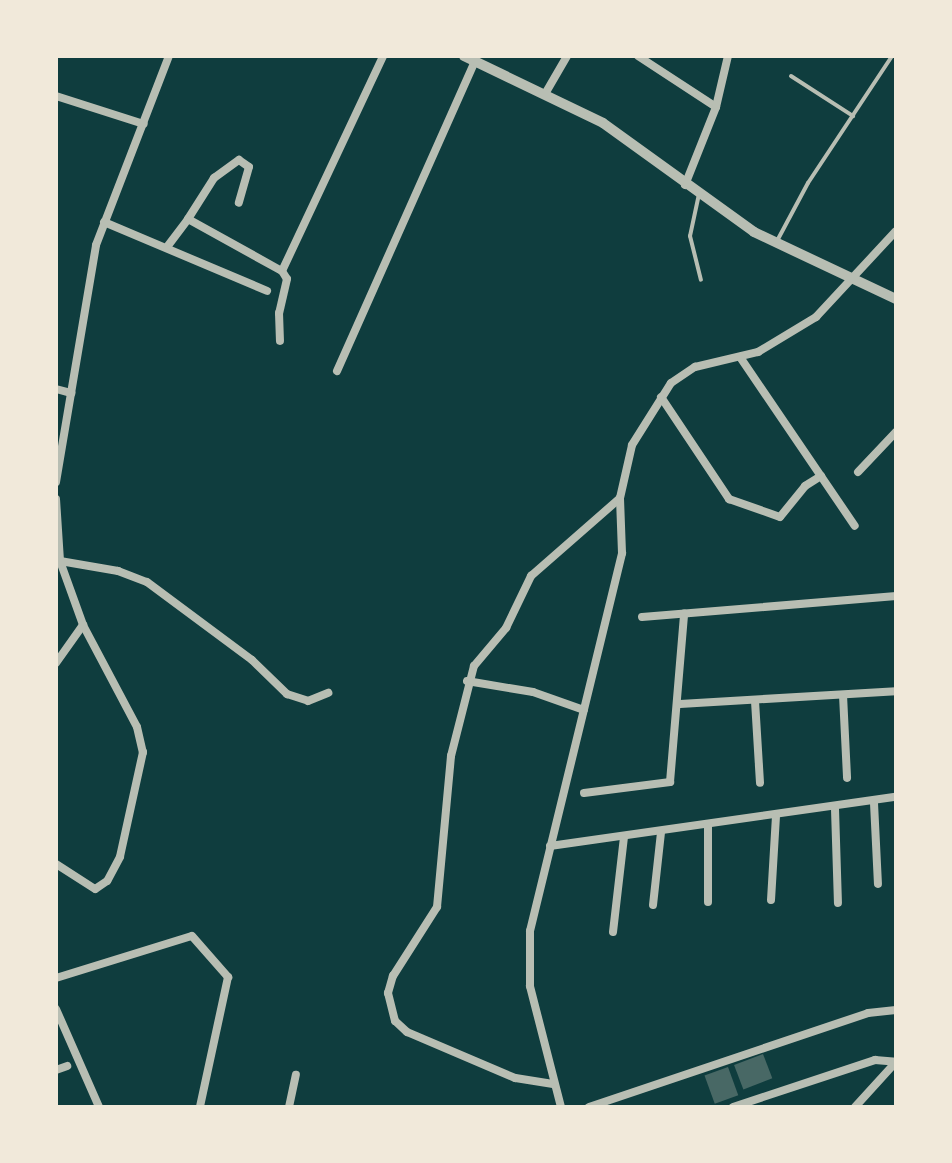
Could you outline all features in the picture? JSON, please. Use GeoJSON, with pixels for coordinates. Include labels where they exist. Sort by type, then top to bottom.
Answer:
{"type":"FeatureCollection","features":[{"type":"Feature","properties":{"kind":"street"},"geometry":{"type":"LineString","coordinates":[[56,482],[104,222],[169,56]]}},
{"type":"Feature","properties":{"kind":"street"},"geometry":{"type":"LineString","coordinates":[[282,271],[383,56]]}},
{"type":"Feature","properties":{"kind":"street"},"geometry":{"type":"LineString","coordinates":[[545,94],[567,56]]}},
{"type":"Feature","properties":{"kind":"street"},"geometry":{"type":"LineString","coordinates":[[638,56],[716,107]]}},
{"type":"Feature","properties":{"kind":"street"},"geometry":{"type":"LineString","coordinates":[[685,185],[716,107],[728,56]]}},
{"type":"Feature","properties":{"kind":"street"},"geometry":{"type":"LineString","coordinates":[[337,371],[472,58],[603,123],[685,185],[776,243],[848,281],[896,299]]}},
{"type":"Feature","properties":{"kind":"street"},"geometry":{"type":"LineString","coordinates":[[56,96],[144,124]]}},
{"type":"Feature","properties":{"kind":"street"},"geometry":{"type":"LineString","coordinates":[[167,247],[214,178],[239,160],[249,167],[239,203]]}},
{"type":"Feature","properties":{"kind":"street"},"geometry":{"type":"LineString","coordinates":[[188,219],[282,271],[287,279],[279,313],[280,341]]}},
{"type":"Feature","properties":{"kind":"street"},"geometry":{"type":"LineString","coordinates":[[104,222],[267,291]]}},
{"type":"Feature","properties":{"kind":"street"},"geometry":{"type":"LineString","coordinates":[[561,1107],[530,986],[530,931],[622,553],[620,498],[632,445],[661,397],[695,367],[740,357],[816,317],[896,231]]}},
{"type":"Feature","properties":{"kind":"street"},"geometry":{"type":"LineString","coordinates":[[740,357],[855,526]]}},
{"type":"Feature","properties":{"kind":"street"},"geometry":{"type":"LineString","coordinates":[[56,389],[71,393]]}},
{"type":"Feature","properties":{"kind":"street"},"geometry":{"type":"LineString","coordinates":[[661,397],[729,499],[780,517],[805,486],[821,476]]}},
{"type":"Feature","properties":{"kind":"street"},"geometry":{"type":"LineString","coordinates":[[858,472],[896,432]]}},
{"type":"Feature","properties":{"kind":"street"},"geometry":{"type":"LineString","coordinates":[[553,1084],[515,1078],[422,1039],[395,1021],[389,1006],[393,976],[437,907],[451,756],[467,681],[487,647],[506,628],[531,576],[620,498]]}},
{"type":"Feature","properties":{"kind":"street"},"geometry":{"type":"LineString","coordinates":[[56,499],[60,561],[83,625],[137,727],[142,773],[120,857],[100,889],[56,864]]}},
{"type":"Feature","properties":{"kind":"street"},"geometry":{"type":"LineString","coordinates":[[60,561],[118,571],[147,582],[252,660],[287,694],[308,701],[328,693]]}},
{"type":"Feature","properties":{"kind":"street"},"geometry":{"type":"LineString","coordinates":[[642,617],[896,596]]}},
{"type":"Feature","properties":{"kind":"street"},"geometry":{"type":"LineString","coordinates":[[584,793],[670,782],[671,740],[680,704],[684,614]]}},
{"type":"Feature","properties":{"kind":"street"},"geometry":{"type":"LineString","coordinates":[[56,663],[83,625]]}},
{"type":"Feature","properties":{"kind":"street"},"geometry":{"type":"LineString","coordinates":[[467,681],[533,692],[584,710]]}},
{"type":"Feature","properties":{"kind":"street"},"geometry":{"type":"LineString","coordinates":[[680,704],[896,691]]}},
{"type":"Feature","properties":{"kind":"street"},"geometry":{"type":"LineString","coordinates":[[843,695],[847,778]]}},
{"type":"Feature","properties":{"kind":"street"},"geometry":{"type":"LineString","coordinates":[[755,701],[760,783]]}},
{"type":"Feature","properties":{"kind":"street"},"geometry":{"type":"LineString","coordinates":[[550,846],[708,827],[874,803],[896,797]]}},
{"type":"Feature","properties":{"kind":"street"},"geometry":{"type":"LineString","coordinates":[[874,803],[878,884]]}},
{"type":"Feature","properties":{"kind":"street"},"geometry":{"type":"LineString","coordinates":[[835,809],[838,903]]}},
{"type":"Feature","properties":{"kind":"street"},"geometry":{"type":"LineString","coordinates":[[771,900],[776,817]]}},
{"type":"Feature","properties":{"kind":"street"},"geometry":{"type":"LineString","coordinates":[[708,827],[708,902]]}},
{"type":"Feature","properties":{"kind":"street"},"geometry":{"type":"LineString","coordinates":[[653,905],[661,833]]}},
{"type":"Feature","properties":{"kind":"street"},"geometry":{"type":"LineString","coordinates":[[613,932],[624,837]]}},
{"type":"Feature","properties":{"kind":"street"},"geometry":{"type":"LineString","coordinates":[[56,978],[192,936],[228,977],[200,1107]]}},
{"type":"Feature","properties":{"kind":"street"},"geometry":{"type":"LineString","coordinates":[[56,1009],[99,1107]]}},
{"type":"Feature","properties":{"kind":"street"},"geometry":{"type":"LineString","coordinates":[[589,1107],[853,1018],[896,1010]]}},
{"type":"Feature","properties":{"kind":"street"},"geometry":{"type":"LineString","coordinates":[[733,1107],[875,1060],[896,1062]]}},
{"type":"Feature","properties":{"kind":"street"},"geometry":{"type":"LineString","coordinates":[[855,1107],[896,1062]]}},
{"type":"Feature","properties":{"kind":"street"},"geometry":{"type":"LineString","coordinates":[[56,1070],[67,1066]]}},
{"type":"Feature","properties":{"kind":"street"},"geometry":{"type":"LineString","coordinates":[[289,1107],[296,1075]]}},
{"type":"Feature","properties":{"kind":"street"},"geometry":{"type":"LineString","coordinates":[[756,1107],[768,1095]]}},
{"type":"Feature","properties":{"kind":"lane"},"geometry":{"type":"LineString","coordinates":[[776,243],[892,56]]}},
{"type":"Feature","properties":{"kind":"lane"},"geometry":{"type":"LineString","coordinates":[[791,76],[853,116]]}},
{"type":"Feature","properties":{"kind":"lane"},"geometry":{"type":"LineString","coordinates":[[699,194],[690,236],[701,280]]}},
{"type":"Feature","properties":{"kind":"building"},"geometry":{"type":"Polygon","coordinates":[[[763,1054],[772,1078],[743,1089],[734,1065],[763,1054]]]}},
{"type":"Feature","properties":{"kind":"building"},"geometry":{"type":"Polygon","coordinates":[[[728,1067],[738,1095],[715,1104],[705,1076],[728,1067]]]}}]}
